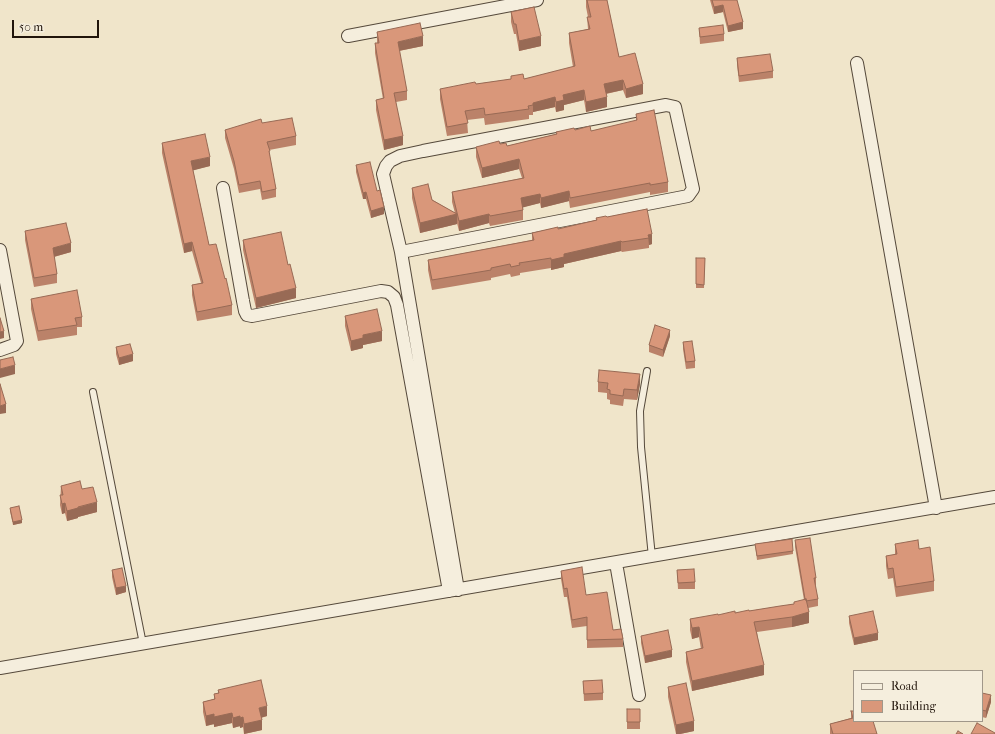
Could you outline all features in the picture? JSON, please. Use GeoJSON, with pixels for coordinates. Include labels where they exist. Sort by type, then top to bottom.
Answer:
{"type":"FeatureCollection","features":[{"type":"Feature","properties":{"kind":"street"},"geometry":{"type":"LineString","coordinates":[[348,36],[537,0]]}},
{"type":"Feature","properties":{"kind":"street"},"geometry":{"type":"LineString","coordinates":[[857,64],[936,508]]}},
{"type":"Feature","properties":{"kind":"street"},"geometry":{"type":"LineString","coordinates":[[401,252],[688,196],[693,189],[675,107],[666,105],[493,137],[400,156],[386,166],[383,174],[401,252],[453,591]]}},
{"type":"Feature","properties":{"kind":"street"},"geometry":{"type":"LineString","coordinates":[[223,188],[243,301],[245,311],[248,315],[252,316],[381,291],[388,292],[394,297],[397,305],[453,591]]}},
{"type":"Feature","properties":{"kind":"street"},"geometry":{"type":"LineString","coordinates":[[0,250],[17,341],[14,344],[0,350]]}},
{"type":"Feature","properties":{"kind":"street"},"geometry":{"type":"LineString","coordinates":[[0,668],[995,497]]}},
{"type":"Feature","properties":{"kind":"street"},"geometry":{"type":"LineString","coordinates":[[616,563],[639,696]]}},
{"type":"Feature","properties":{"kind":"lane"},"geometry":{"type":"LineString","coordinates":[[647,371],[640,411],[641,447],[652,557]]}},
{"type":"Feature","properties":{"kind":"lane"},"geometry":{"type":"LineString","coordinates":[[93,392],[144,644]]}},
{"type":"Feature","properties":{"kind":"building"},"geometry":{"type":"Polygon","coordinates":[[[587,0],[607,0],[619,57],[635,53],[643,84],[626,89],[623,80],[604,84],[607,97],[586,102],[584,90],[563,95],[564,100],[556,102],[555,97],[533,103],[533,105],[528,106],[529,109],[485,115],[484,108],[465,111],[468,123],[447,127],[440,89],[475,82],[476,84],[511,79],[511,76],[523,74],[524,79],[575,66],[569,33],[590,29],[587,17],[591,17],[587,0]]]}},
{"type":"Feature","properties":{"kind":"building"},"geometry":{"type":"Polygon","coordinates":[[[712,0],[737,0],[743,22],[728,26],[723,5],[714,7],[712,0]]]}},
{"type":"Feature","properties":{"kind":"building"},"geometry":{"type":"Polygon","coordinates":[[[534,7],[541,36],[519,41],[516,24],[514,24],[511,12],[534,7]]]}},
{"type":"Feature","properties":{"kind":"building"},"geometry":{"type":"Polygon","coordinates":[[[420,23],[423,36],[398,42],[407,91],[394,93],[403,136],[384,140],[376,100],[384,98],[375,43],[379,43],[377,32],[420,23]]]}},
{"type":"Feature","properties":{"kind":"building"},"geometry":{"type":"Polygon","coordinates":[[[723,25],[724,34],[700,37],[699,28],[723,25]]]}},
{"type":"Feature","properties":{"kind":"building"},"geometry":{"type":"Polygon","coordinates":[[[770,54],[773,71],[739,76],[737,58],[770,54]]]}},
{"type":"Feature","properties":{"kind":"building"},"geometry":{"type":"Polygon","coordinates":[[[654,110],[668,182],[650,185],[650,183],[570,198],[569,191],[541,198],[540,194],[521,198],[523,210],[490,216],[489,214],[459,221],[452,192],[524,178],[519,159],[482,168],[476,147],[499,141],[500,144],[506,143],[507,146],[557,134],[556,132],[574,128],[575,130],[590,126],[591,131],[637,120],[636,114],[654,110]]]}},
{"type":"Feature","properties":{"kind":"building"},"geometry":{"type":"Polygon","coordinates":[[[292,118],[296,136],[267,142],[270,151],[276,189],[262,192],[260,181],[239,185],[225,130],[261,119],[262,123],[292,118]]]}},
{"type":"Feature","properties":{"kind":"building"},"geometry":{"type":"Polygon","coordinates":[[[205,134],[210,157],[191,161],[209,245],[216,244],[232,305],[197,312],[192,285],[203,283],[192,242],[184,244],[162,143],[205,134]]]}},
{"type":"Feature","properties":{"kind":"building"},"geometry":{"type":"Polygon","coordinates":[[[370,162],[377,191],[380,190],[384,207],[371,211],[366,192],[363,193],[356,165],[370,162]]]}},
{"type":"Feature","properties":{"kind":"building"},"geometry":{"type":"Polygon","coordinates":[[[428,184],[432,200],[457,214],[420,223],[412,188],[428,184]]]}},
{"type":"Feature","properties":{"kind":"building"},"geometry":{"type":"Polygon","coordinates":[[[647,209],[652,234],[648,235],[649,238],[621,241],[564,254],[564,257],[551,260],[551,258],[519,263],[520,265],[511,267],[510,264],[491,268],[491,270],[432,280],[428,260],[534,240],[532,233],[597,220],[596,218],[647,209]]]}},
{"type":"Feature","properties":{"kind":"building"},"geometry":{"type":"Polygon","coordinates":[[[66,223],[71,243],[53,248],[57,274],[34,278],[25,231],[66,223]]]}},
{"type":"Feature","properties":{"kind":"building"},"geometry":{"type":"Polygon","coordinates":[[[281,232],[288,265],[290,264],[296,288],[256,298],[243,240],[281,232]]]}},
{"type":"Feature","properties":{"kind":"building"},"geometry":{"type":"Polygon","coordinates":[[[696,258],[705,258],[704,285],[696,284],[696,258]]]}},
{"type":"Feature","properties":{"kind":"building"},"geometry":{"type":"Polygon","coordinates":[[[77,290],[82,317],[75,318],[77,325],[38,331],[31,299],[77,290]]]}},
{"type":"Feature","properties":{"kind":"building"},"geometry":{"type":"Polygon","coordinates":[[[377,309],[382,331],[363,335],[363,338],[351,341],[345,316],[377,309]]]}},
{"type":"Feature","properties":{"kind":"building"},"geometry":{"type":"Polygon","coordinates":[[[0,318],[4,331],[0,332],[0,318]]]}},
{"type":"Feature","properties":{"kind":"building"},"geometry":{"type":"Polygon","coordinates":[[[655,325],[670,330],[663,350],[649,345],[655,325]]]}},
{"type":"Feature","properties":{"kind":"building"},"geometry":{"type":"Polygon","coordinates":[[[692,341],[695,361],[686,362],[683,342],[692,341]]]}},
{"type":"Feature","properties":{"kind":"building"},"geometry":{"type":"Polygon","coordinates":[[[130,344],[133,354],[119,358],[116,347],[130,344]]]}},
{"type":"Feature","properties":{"kind":"building"},"geometry":{"type":"Polygon","coordinates":[[[13,357],[15,365],[0,369],[0,360],[13,357]]]}},
{"type":"Feature","properties":{"kind":"building"},"geometry":{"type":"Polygon","coordinates":[[[599,370],[640,374],[637,390],[624,389],[623,396],[610,394],[610,390],[607,389],[608,383],[598,382],[599,370]]]}},
{"type":"Feature","properties":{"kind":"building"},"geometry":{"type":"Polygon","coordinates":[[[0,384],[6,404],[0,406],[0,384]]]}},
{"type":"Feature","properties":{"kind":"building"},"geometry":{"type":"Polygon","coordinates":[[[80,481],[82,489],[93,487],[97,502],[67,511],[65,503],[62,504],[60,495],[63,495],[61,486],[80,481]]]}},
{"type":"Feature","properties":{"kind":"building"},"geometry":{"type":"Polygon","coordinates":[[[19,506],[22,520],[13,522],[10,508],[19,506]]]}},
{"type":"Feature","properties":{"kind":"building"},"geometry":{"type":"Polygon","coordinates":[[[810,538],[816,578],[814,578],[818,599],[806,601],[795,540],[810,538]]]}},
{"type":"Feature","properties":{"kind":"building"},"geometry":{"type":"Polygon","coordinates":[[[792,539],[793,551],[757,556],[755,544],[792,539]]]}},
{"type":"Feature","properties":{"kind":"building"},"geometry":{"type":"Polygon","coordinates":[[[918,540],[919,549],[930,547],[934,581],[896,587],[893,568],[888,569],[886,556],[897,554],[895,544],[918,540]]]}},
{"type":"Feature","properties":{"kind":"building"},"geometry":{"type":"Polygon","coordinates":[[[582,567],[586,595],[607,592],[613,630],[621,629],[623,639],[587,640],[587,617],[572,620],[567,588],[564,589],[561,571],[582,567]]]}},
{"type":"Feature","properties":{"kind":"building"},"geometry":{"type":"Polygon","coordinates":[[[122,568],[126,586],[116,588],[112,570],[122,568]]]}},
{"type":"Feature","properties":{"kind":"building"},"geometry":{"type":"Polygon","coordinates":[[[694,569],[695,582],[678,583],[677,570],[694,569]]]}},
{"type":"Feature","properties":{"kind":"building"},"geometry":{"type":"Polygon","coordinates":[[[806,599],[809,612],[792,617],[754,622],[764,665],[692,681],[686,652],[703,648],[699,627],[692,628],[690,619],[735,611],[735,613],[794,604],[794,602],[806,599]]]}},
{"type":"Feature","properties":{"kind":"building"},"geometry":{"type":"Polygon","coordinates":[[[873,611],[878,633],[854,638],[849,616],[873,611]]]}},
{"type":"Feature","properties":{"kind":"building"},"geometry":{"type":"Polygon","coordinates":[[[668,630],[672,650],[645,656],[641,636],[668,630]]]}},
{"type":"Feature","properties":{"kind":"building"},"geometry":{"type":"Polygon","coordinates":[[[261,680],[267,706],[259,708],[262,720],[244,724],[243,717],[240,718],[240,716],[233,718],[232,713],[214,717],[214,714],[206,716],[203,702],[215,699],[214,694],[219,693],[218,690],[261,680]]]}},
{"type":"Feature","properties":{"kind":"building"},"geometry":{"type":"Polygon","coordinates":[[[602,680],[603,693],[584,694],[583,681],[602,680]]]}},
{"type":"Feature","properties":{"kind":"building"},"geometry":{"type":"Polygon","coordinates":[[[686,683],[694,721],[676,725],[668,687],[686,683]]]}},
{"type":"Feature","properties":{"kind":"building"},"geometry":{"type":"Polygon","coordinates":[[[983,693],[991,695],[986,711],[983,710],[983,693]]]}},
{"type":"Feature","properties":{"kind":"building"},"geometry":{"type":"Polygon","coordinates":[[[627,709],[640,709],[640,722],[627,722],[627,709]]]}},
{"type":"Feature","properties":{"kind":"building"},"geometry":{"type":"Polygon","coordinates":[[[853,718],[853,722],[873,722],[877,734],[833,734],[830,724],[853,718]]]}},
{"type":"Feature","properties":{"kind":"building"},"geometry":{"type":"Polygon","coordinates":[[[977,723],[995,733],[995,734],[971,734],[977,723]]]}},
{"type":"Feature","properties":{"kind":"building"},"geometry":{"type":"Polygon","coordinates":[[[958,731],[963,734],[956,734],[958,731]]]}}]}
